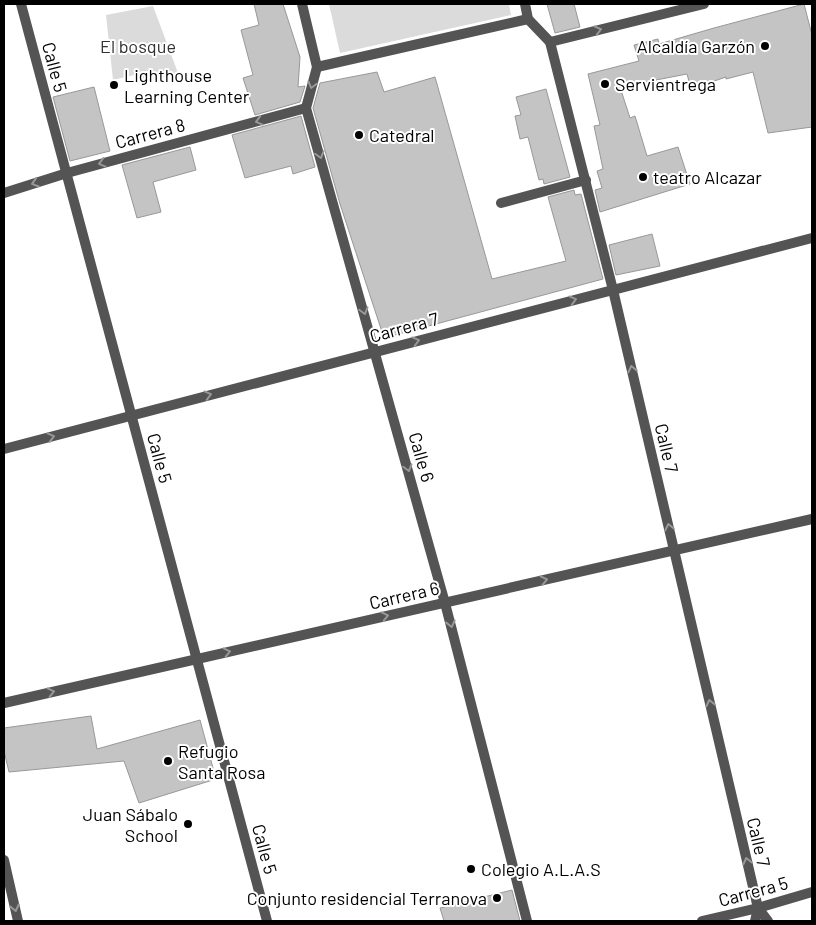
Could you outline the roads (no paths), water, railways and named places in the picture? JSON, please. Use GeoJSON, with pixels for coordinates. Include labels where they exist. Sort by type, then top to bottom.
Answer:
{"type":"FeatureCollection","features":[{"type":"Feature","properties":{"kind":"street","name":"Calle 5"},"geometry":{"type":"LineString","coordinates":[[21,4],[267,921]]}},
{"type":"Feature","properties":{"kind":"street"},"geometry":{"type":"LineString","coordinates":[[302,4],[317,67],[306,108]]}},
{"type":"Feature","properties":{"kind":"street"},"geometry":{"type":"LineString","coordinates":[[317,67],[528,19],[525,4]]}},
{"type":"Feature","properties":{"kind":"street"},"geometry":{"type":"LineString","coordinates":[[550,42],[704,4]]}},
{"type":"Feature","properties":{"kind":"street","name":"Calle 7"},"geometry":{"type":"LineString","coordinates":[[528,19],[550,42],[613,290],[758,908],[768,921]]}},
{"type":"Feature","properties":{"kind":"street","name":"Carrera 8"},"geometry":{"type":"LineString","coordinates":[[4,193],[67,173],[306,108]]}},
{"type":"Feature","properties":{"kind":"street","name":"Calle 6"},"geometry":{"type":"LineString","coordinates":[[306,108],[446,603],[527,921]]}},
{"type":"Feature","properties":{"kind":"street"},"geometry":{"type":"LineString","coordinates":[[501,202],[586,180]]}},
{"type":"Feature","properties":{"kind":"street","name":"Carrera 7"},"geometry":{"type":"LineString","coordinates":[[4,449],[812,238]]}},
{"type":"Feature","properties":{"kind":"street","name":"Carrera 6"},"geometry":{"type":"LineString","coordinates":[[4,703],[812,519]]}},
{"type":"Feature","properties":{"kind":"street"},"geometry":{"type":"LineString","coordinates":[[4,860],[18,921]]}},
{"type":"Feature","properties":{"kind":"street","name":"Carrera 5"},"geometry":{"type":"LineString","coordinates":[[702,921],[758,908],[812,892]]}},
{"type":"Feature","properties":{"kind":"street","name":"Calle 7"},"geometry":{"type":"LineString","coordinates":[[755,921],[758,908]]}},
{"type":"Feature","properties":{"kind":"place","name":"Alcaldía Garzón"},"geometry":{"type":"Point","coordinates":[765,46]}},
{"type":"Feature","properties":{"kind":"place","name":"Servientrega"},"geometry":{"type":"Point","coordinates":[605,84]}},
{"type":"Feature","properties":{"kind":"place","name":"Lighthouse Learning Center"},"geometry":{"type":"Point","coordinates":[114,85]}},
{"type":"Feature","properties":{"kind":"place","name":"Catedral"},"geometry":{"type":"Point","coordinates":[359,135]}},
{"type":"Feature","properties":{"kind":"place","name":"teatro Alcazar"},"geometry":{"type":"Point","coordinates":[643,177]}},
{"type":"Feature","properties":{"kind":"place","name":"Refugio Santa Rosa"},"geometry":{"type":"Point","coordinates":[168,761]}},
{"type":"Feature","properties":{"kind":"place","name":"Juan Sábalo School"},"geometry":{"type":"Point","coordinates":[188,824]}},
{"type":"Feature","properties":{"kind":"place","name":"Colegio A.L.A.S"},"geometry":{"type":"Point","coordinates":[471,869]}},
{"type":"Feature","properties":{"kind":"place","name":"Conjunto residencial Terranova"},"geometry":{"type":"Point","coordinates":[497,898]}},
{"type":"Feature","properties":{"kind":"park label","name":"El bosque"},"geometry":{"type":"Point","coordinates":[138,46]}}]}
